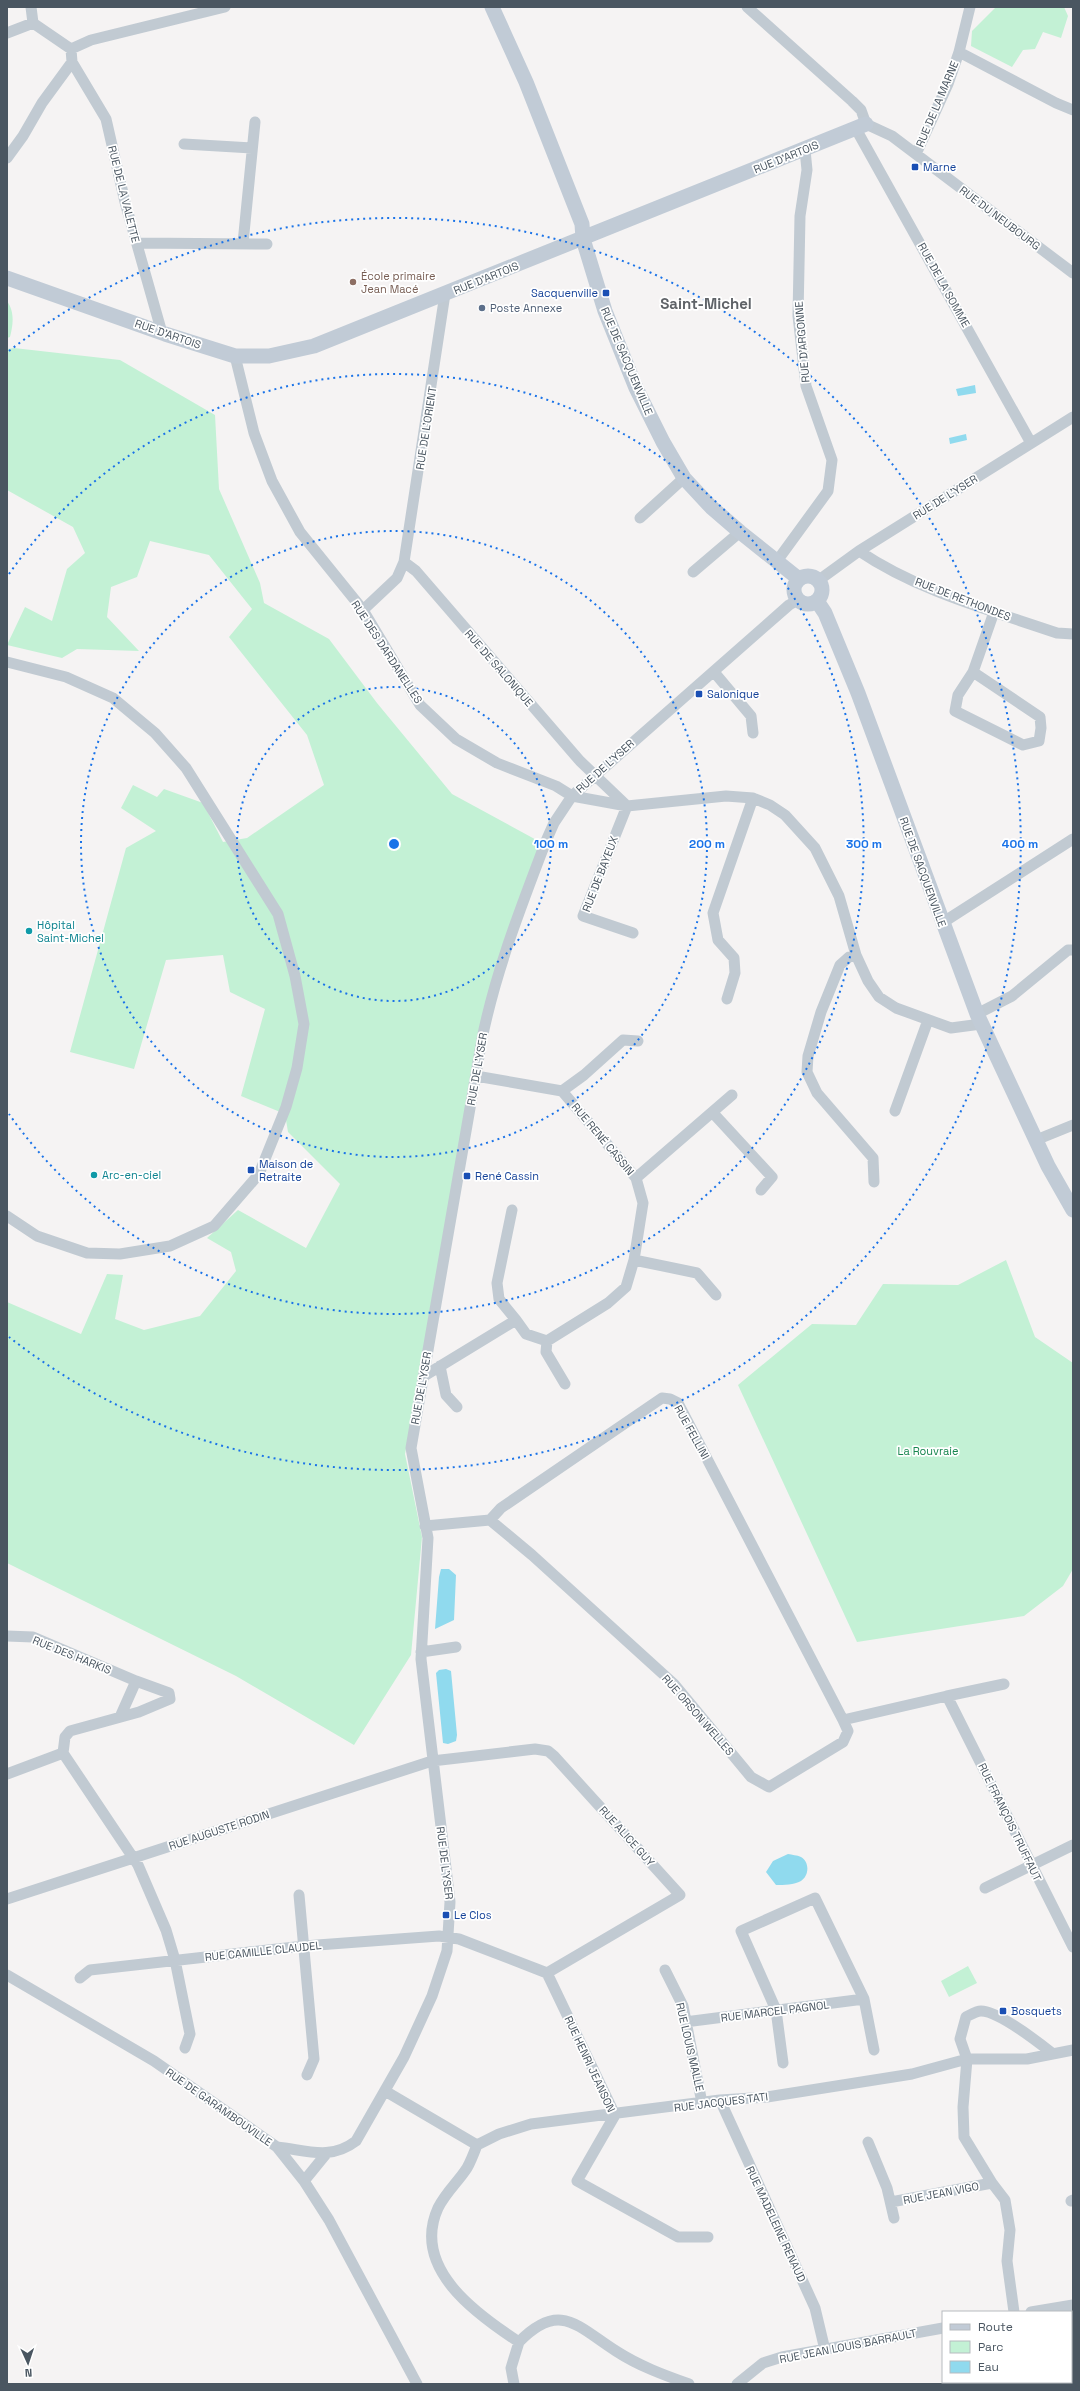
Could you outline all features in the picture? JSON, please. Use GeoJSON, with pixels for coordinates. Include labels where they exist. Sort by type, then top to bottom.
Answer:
{"type":"FeatureCollection","features":[{"type":"Feature","properties":{"kind":"street"},"geometry":{"type":"LineString","coordinates":[[31,7],[33,23],[71,49]]}},
{"type":"Feature","properties":{"kind":"street"},"geometry":{"type":"LineString","coordinates":[[71,49],[91,40],[225,7]]}},
{"type":"Feature","properties":{"kind":"street","name":"RUE DE SACQUENVILLE"},"geometry":{"type":"LineString","coordinates":[[492,7],[526,82],[582,224],[583,239],[605,311],[636,388],[662,442],[684,478],[711,506],[740,532],[799,579]]}},
{"type":"Feature","properties":{"kind":"street"},"geometry":{"type":"LineString","coordinates":[[747,7],[861,110],[861,126]]}},
{"type":"Feature","properties":{"kind":"street","name":"RUE DE LA MARNE"},"geometry":{"type":"LineString","coordinates":[[916,154],[948,84],[959,52],[970,7]]}},
{"type":"Feature","properties":{"kind":"street"},"geometry":{"type":"LineString","coordinates":[[7,33],[33,23]]}},
{"type":"Feature","properties":{"kind":"street"},"geometry":{"type":"LineString","coordinates":[[7,158],[23,136],[42,103],[72,62],[71,49]]}},
{"type":"Feature","properties":{"kind":"street"},"geometry":{"type":"LineString","coordinates":[[959,52],[1056,103],[1073,110]]}},
{"type":"Feature","properties":{"kind":"street","name":"RUE DE LA VALETTE"},"geometry":{"type":"LineString","coordinates":[[72,62],[106,119],[137,243],[162,333]]}},
{"type":"Feature","properties":{"kind":"street"},"geometry":{"type":"LineString","coordinates":[[243,243],[255,122]]}},
{"type":"Feature","properties":{"kind":"street","name":"RUE D'ARTOIS"},"geometry":{"type":"LineString","coordinates":[[7,278],[162,333],[235,356],[269,356],[314,346],[861,126]]}},
{"type":"Feature","properties":{"kind":"street","name":"RUE DU NEUBOURG"},"geometry":{"type":"LineString","coordinates":[[861,126],[892,136],[1073,273]]}},
{"type":"Feature","properties":{"kind":"street","name":"RUE DE LA SOMME"},"geometry":{"type":"LineString","coordinates":[[861,126],[1031,443]]}},
{"type":"Feature","properties":{"kind":"street"},"geometry":{"type":"LineString","coordinates":[[184,144],[252,148]]}},
{"type":"Feature","properties":{"kind":"street","name":"RUE D'ARGONNE"},"geometry":{"type":"LineString","coordinates":[[777,561],[828,491],[832,460],[806,386],[798,316],[800,216],[807,170],[804,150]]}},
{"type":"Feature","properties":{"kind":"street"},"geometry":{"type":"LineString","coordinates":[[137,243],[267,244]]}},
{"type":"Feature","properties":{"kind":"street","name":"RUE DE L'ORIENT"},"geometry":{"type":"LineString","coordinates":[[363,610],[397,578],[404,562],[445,294]]}},
{"type":"Feature","properties":{"kind":"street","name":"RUE DES DARDANELLES"},"geometry":{"type":"LineString","coordinates":[[235,356],[254,433],[272,481],[300,532],[363,610],[420,705],[456,739],[497,763],[556,786],[572,796]]}},
{"type":"Feature","properties":{"kind":"street","name":"RUE DE L'YSER"},"geometry":{"type":"LineString","coordinates":[[819,580],[859,551],[1073,417]]}},
{"type":"Feature","properties":{"kind":"street"},"geometry":{"type":"LineString","coordinates":[[640,518],[684,478]]}},
{"type":"Feature","properties":{"kind":"street"},"geometry":{"type":"LineString","coordinates":[[693,572],[740,532]]}},
{"type":"Feature","properties":{"kind":"street","name":"RUE DE RETHONDES"},"geometry":{"type":"LineString","coordinates":[[859,551],[883,567],[940,593],[1057,633],[1073,634]]}},
{"type":"Feature","properties":{"kind":"street","name":"RUE DE SALONIQUE"},"geometry":{"type":"LineString","coordinates":[[404,562],[416,572],[593,775],[627,806]]}},
{"type":"Feature","properties":{"kind":"street"},"geometry":{"type":"LineString","coordinates":[[808,576],[819,580],[823,590],[817,601],[807,604],[798,600],[794,592],[799,579],[808,576]]}},
{"type":"Feature","properties":{"kind":"street","name":"RUE DE L'YSER"},"geometry":{"type":"LineString","coordinates":[[277,2147],[326,2154],[345,2149],[356,2141],[404,2057],[432,1996],[444,1964],[449,1937],[450,1902],[432,1760],[421,1652],[428,1557],[426,1526],[411,1448],[490,997],[503,956],[546,841],[554,823],[572,796],[593,775],[714,672],[789,605],[798,600]]}},
{"type":"Feature","properties":{"kind":"street","name":"RUE DE SACQUENVILLE"},"geometry":{"type":"LineString","coordinates":[[817,601],[825,613],[858,693],[942,923],[979,1019],[1048,1166],[1073,1210]]}},
{"type":"Feature","properties":{"kind":"street"},"geometry":{"type":"LineString","coordinates":[[973,672],[1040,717],[1041,728],[1039,741],[1022,745],[955,711],[958,695],[973,672],[994,612]]}},
{"type":"Feature","properties":{"kind":"street"},"geometry":{"type":"LineString","coordinates":[[7,662],[66,677],[113,698],[155,733],[186,768],[278,914],[295,976],[304,1024],[297,1068],[286,1106],[258,1174],[214,1226],[170,1246],[120,1254],[87,1253],[37,1236],[7,1216]]}},
{"type":"Feature","properties":{"kind":"street"},"geometry":{"type":"LineString","coordinates":[[714,672],[751,716],[753,733]]}},
{"type":"Feature","properties":{"kind":"street"},"geometry":{"type":"LineString","coordinates":[[572,796],[627,806],[726,796],[753,798],[770,805],[785,815],[815,848],[839,896],[856,955],[868,981],[879,997],[896,1008],[951,1028],[979,1019],[1012,996],[1068,950],[1073,950]]}},
{"type":"Feature","properties":{"kind":"street"},"geometry":{"type":"LineString","coordinates":[[727,999],[735,973],[734,958],[718,940],[713,913],[753,798]]}},
{"type":"Feature","properties":{"kind":"street","name":"RUE DE BAYEUX"},"geometry":{"type":"LineString","coordinates":[[627,806],[583,916],[633,933]]}},
{"type":"Feature","properties":{"kind":"street"},"geometry":{"type":"LineString","coordinates":[[942,923],[1073,839]]}},
{"type":"Feature","properties":{"kind":"street"},"geometry":{"type":"LineString","coordinates":[[856,955],[849,957],[840,965],[821,1012],[808,1056],[807,1072],[817,1093],[873,1158],[874,1182]]}},
{"type":"Feature","properties":{"kind":"street"},"geometry":{"type":"LineString","coordinates":[[895,1111],[928,1020]]}},
{"type":"Feature","properties":{"kind":"street"},"geometry":{"type":"LineString","coordinates":[[476,1076],[562,1091],[584,1075],[623,1040],[638,1041]]}},
{"type":"Feature","properties":{"kind":"street","name":"RUE RENÉ CASSIN"},"geometry":{"type":"LineString","coordinates":[[547,1341],[608,1303],[626,1287],[634,1260],[643,1203],[636,1178],[562,1091]]}},
{"type":"Feature","properties":{"kind":"street"},"geometry":{"type":"LineString","coordinates":[[636,1178],[732,1095]]}},
{"type":"Feature","properties":{"kind":"street"},"geometry":{"type":"LineString","coordinates":[[713,1113],[772,1177],[760,1190]]}},
{"type":"Feature","properties":{"kind":"street"},"geometry":{"type":"LineString","coordinates":[[1036,1140],[1073,1125]]}},
{"type":"Feature","properties":{"kind":"street"},"geometry":{"type":"LineString","coordinates":[[512,1210],[497,1283],[499,1299],[526,1334],[547,1341],[546,1352],[565,1384]]}},
{"type":"Feature","properties":{"kind":"street"},"geometry":{"type":"LineString","coordinates":[[634,1260],[697,1273],[716,1295]]}},
{"type":"Feature","properties":{"kind":"street"},"geometry":{"type":"LineString","coordinates":[[424,1376],[516,1320]]}},
{"type":"Feature","properties":{"kind":"street"},"geometry":{"type":"LineString","coordinates":[[440,1366],[446,1395],[457,1407]]}},
{"type":"Feature","properties":{"kind":"street","name":"RUE FELLINI"},"geometry":{"type":"LineString","coordinates":[[490,1520],[501,1508],[662,1398],[670,1399],[678,1403],[843,1720]]}},
{"type":"Feature","properties":{"kind":"street"},"geometry":{"type":"LineString","coordinates":[[426,1526],[490,1520]]}},
{"type":"Feature","properties":{"kind":"street","name":"RUE ORSON WELLES"},"geometry":{"type":"LineString","coordinates":[[490,1520],[532,1555],[674,1684],[751,1777],[769,1787],[843,1742],[848,1731],[843,1720]]}},
{"type":"Feature","properties":{"kind":"street","name":"RUE DES HARKIS"},"geometry":{"type":"LineString","coordinates":[[7,1636],[33,1637],[136,1681],[169,1693],[170,1699],[139,1712],[70,1730],[65,1737],[62,1752]]}},
{"type":"Feature","properties":{"kind":"street"},"geometry":{"type":"LineString","coordinates":[[421,1652],[456,1647]]}},
{"type":"Feature","properties":{"kind":"street"},"geometry":{"type":"LineString","coordinates":[[120,1717],[136,1681]]}},
{"type":"Feature","properties":{"kind":"street"},"geometry":{"type":"LineString","coordinates":[[843,1720],[1004,1684]]}},
{"type":"Feature","properties":{"kind":"street","name":"RUE FRANÇOIS TRUFFAUT"},"geometry":{"type":"LineString","coordinates":[[947,1696],[1073,1947]]}},
{"type":"Feature","properties":{"kind":"street","name":"RUE ALICE GUY"},"geometry":{"type":"LineString","coordinates":[[432,1760],[535,1749],[548,1751],[680,1895],[547,1973]]}},
{"type":"Feature","properties":{"kind":"street"},"geometry":{"type":"LineString","coordinates":[[7,1774],[62,1752],[138,1865],[166,1930],[175,1960],[190,2034],[185,2048]]}},
{"type":"Feature","properties":{"kind":"street","name":"RUE AUGUSTE RODIN"},"geometry":{"type":"LineString","coordinates":[[7,1899],[432,1760]]}},
{"type":"Feature","properties":{"kind":"street"},"geometry":{"type":"LineString","coordinates":[[985,1888],[1073,1846]]}},
{"type":"Feature","properties":{"kind":"street"},"geometry":{"type":"LineString","coordinates":[[299,1895],[314,2059],[307,2075]]}},
{"type":"Feature","properties":{"kind":"street"},"geometry":{"type":"LineString","coordinates":[[783,2063],[776,2010],[741,1931],[815,1898],[864,1999],[874,2050]]}},
{"type":"Feature","properties":{"kind":"street","name":"RUE CAMILLE CLAUDEL"},"geometry":{"type":"LineString","coordinates":[[80,1978],[90,1970],[175,1960],[304,1946],[439,1936],[449,1937]]}},
{"type":"Feature","properties":{"kind":"street"},"geometry":{"type":"LineString","coordinates":[[449,1937],[547,1973]]}},
{"type":"Feature","properties":{"kind":"street","name":"RUE LOUIS MALLE"},"geometry":{"type":"LineString","coordinates":[[665,1970],[683,2006],[702,2103]]}},
{"type":"Feature","properties":{"kind":"street","name":"RUE HENRI JEANSON"},"geometry":{"type":"LineString","coordinates":[[547,1973],[615,2115],[577,2181],[678,2237],[708,2237]]}},
{"type":"Feature","properties":{"kind":"street","name":"RUE DE GARAMBOUVILLE"},"geometry":{"type":"LineString","coordinates":[[7,1975],[154,2061],[277,2147],[304,2181],[329,2220],[417,2384]]}},
{"type":"Feature","properties":{"kind":"street","name":"RUE MARCEL PAGNOL"},"geometry":{"type":"LineString","coordinates":[[685,2022],[864,1999]]}},
{"type":"Feature","properties":{"kind":"street"},"geometry":{"type":"LineString","coordinates":[[1014,2311],[1007,2261],[1010,2230],[1005,2200],[992,2183],[964,2137],[963,2108],[968,2059],[960,2039],[966,2017],[979,2011],[989,2013],[1006,2022],[1052,2053]]}},
{"type":"Feature","properties":{"kind":"street","name":"RUE JACQUES TATI"},"geometry":{"type":"LineString","coordinates":[[477,2146],[499,2134],[531,2124],[615,2115],[720,2100],[767,2097],[912,2074],[968,2059],[1027,2059],[1073,2050]]}},
{"type":"Feature","properties":{"kind":"street"},"geometry":{"type":"LineString","coordinates":[[385,2090],[477,2146],[467,2168],[452,2185],[438,2208],[433,2241],[435,2255],[448,2282],[460,2297],[490,2323],[519,2342]]}},
{"type":"Feature","properties":{"kind":"street","name":"RUE MADELEINE RENAUD"},"geometry":{"type":"LineString","coordinates":[[720,2100],[815,2308],[825,2350]]}},
{"type":"Feature","properties":{"kind":"street","name":"RUE JEAN VIGO"},"geometry":{"type":"LineString","coordinates":[[868,2142],[887,2188],[894,2218]]}},
{"type":"Feature","properties":{"kind":"street"},"geometry":{"type":"LineString","coordinates":[[304,2181],[326,2154]]}},
{"type":"Feature","properties":{"kind":"street","name":"RUE JEAN VIGO"},"geometry":{"type":"LineString","coordinates":[[891,2202],[992,2183]]}},
{"type":"Feature","properties":{"kind":"street"},"geometry":{"type":"LineString","coordinates":[[1037,2311],[1073,2305]]}},
{"type":"Feature","properties":{"kind":"street"},"geometry":{"type":"LineString","coordinates":[[514,2384],[511,2368],[519,2342],[547,2320],[563,2320],[582,2326],[616,2352],[652,2371],[689,2384]]}},
{"type":"Feature","properties":{"kind":"street","name":"RUE JEAN LOUIS BARRAULT"},"geometry":{"type":"LineString","coordinates":[[737,2384],[763,2363],[803,2352],[825,2350],[942,2328]]}},
{"type":"Feature","properties":{"kind":"green space"},"geometry":{"type":"Polygon","coordinates":[[[996,7],[1064,7],[1068,16],[1061,38],[1043,32],[1035,49],[1023,50],[1012,67],[971,46],[972,31],[996,7]]]}},
{"type":"Feature","properties":{"kind":"green space"},"geometry":{"type":"Polygon","coordinates":[[[7,301],[10,305],[13,319],[10,337],[7,338],[7,301]]]}},
{"type":"Feature","properties":{"kind":"green space"},"geometry":{"type":"Polygon","coordinates":[[[14,348],[120,360],[215,415],[219,489],[260,583],[264,603],[329,639],[377,703],[452,794],[542,843],[486,1001],[449,1227],[405,1454],[422,1537],[411,1655],[354,1745],[236,1676],[7,1563],[7,1302],[81,1334],[107,1274],[123,1275],[115,1319],[144,1330],[200,1316],[236,1271],[231,1252],[207,1238],[238,1210],[306,1248],[340,1184],[288,1132],[285,1114],[241,1096],[265,1009],[230,992],[223,955],[166,960],[134,1069],[70,1052],[126,848],[156,831],[121,808],[133,785],[157,797],[164,789],[203,803],[223,842],[247,838],[324,785],[307,735],[229,637],[252,609],[209,555],[150,541],[137,577],[111,587],[107,617],[139,651],[77,649],[62,658],[7,645],[25,607],[52,621],[67,569],[85,553],[73,527],[7,490],[7,349],[14,348]]]}},
{"type":"Feature","properties":{"kind":"green space","name":"La Rouvraie"},"geometry":{"type":"Polygon","coordinates":[[[1006,1260],[1035,1337],[1073,1363],[1073,1569],[1063,1586],[1024,1616],[857,1642],[738,1385],[812,1324],[856,1325],[883,1284],[958,1285],[1006,1260]]]}},
{"type":"Feature","properties":{"kind":"green space"},"geometry":{"type":"Polygon","coordinates":[[[968,1966],[977,1983],[949,1997],[941,1981],[968,1966]]]}},
{"type":"Feature","properties":{"kind":"green space"},"geometry":{"type":"Polygon","coordinates":[[[1073,2372],[1073,2384],[1016,2384],[1072,2383],[1073,2372]]]}},
{"type":"Feature","properties":{"kind":"water"},"geometry":{"type":"Polygon","coordinates":[[[975,385],[976,393],[958,396],[956,389],[975,385]]]}},
{"type":"Feature","properties":{"kind":"water"},"geometry":{"type":"Polygon","coordinates":[[[966,434],[967,440],[950,444],[949,438],[966,434]]]}},
{"type":"Feature","properties":{"kind":"water"},"geometry":{"type":"Polygon","coordinates":[[[441,1569],[449,1569],[456,1575],[454,1620],[435,1629],[439,1577],[441,1569]]]}},
{"type":"Feature","properties":{"kind":"water"},"geometry":{"type":"Polygon","coordinates":[[[446,1669],[451,1671],[457,1735],[456,1741],[448,1744],[443,1743],[436,1673],[439,1670],[446,1669]]]}},
{"type":"Feature","properties":{"kind":"water"},"geometry":{"type":"Polygon","coordinates":[[[788,1854],[799,1856],[804,1859],[807,1865],[806,1876],[801,1881],[795,1883],[776,1885],[766,1872],[773,1861],[788,1854]]]}},
{"type":"Feature","properties":{"kind":"place","name":"Marne"},"geometry":{"type":"Point","coordinates":[915,167]}},
{"type":"Feature","properties":{"kind":"place","name":"École primaire Jean Macé"},"geometry":{"type":"Point","coordinates":[353,282]}},
{"type":"Feature","properties":{"kind":"place","name":"Sacquenville"},"geometry":{"type":"Point","coordinates":[606,293]}},
{"type":"Feature","properties":{"kind":"place","name":"Poste Annexe"},"geometry":{"type":"Point","coordinates":[482,308]}},
{"type":"Feature","properties":{"kind":"place","name":"Salonique"},"geometry":{"type":"Point","coordinates":[699,694]}},
{"type":"Feature","properties":{"kind":"place","name":"Hôpital Saint-Michel"},"geometry":{"type":"Point","coordinates":[29,931]}},
{"type":"Feature","properties":{"kind":"place","name":"Maison de Retraite"},"geometry":{"type":"Point","coordinates":[251,1170]}},
{"type":"Feature","properties":{"kind":"place","name":"Arc-en-ciel"},"geometry":{"type":"Point","coordinates":[94,1175]}},
{"type":"Feature","properties":{"kind":"place","name":"René Cassin"},"geometry":{"type":"Point","coordinates":[467,1176]}},
{"type":"Feature","properties":{"kind":"place","name":"Le Clos"},"geometry":{"type":"Point","coordinates":[446,1915]}},
{"type":"Feature","properties":{"kind":"place","name":"Bosquets"},"geometry":{"type":"Point","coordinates":[1003,2011]}},
{"type":"Feature","properties":{"kind":"district","name":"Saint-Michel"},"geometry":{"type":"Point","coordinates":[706,304]}}]}
